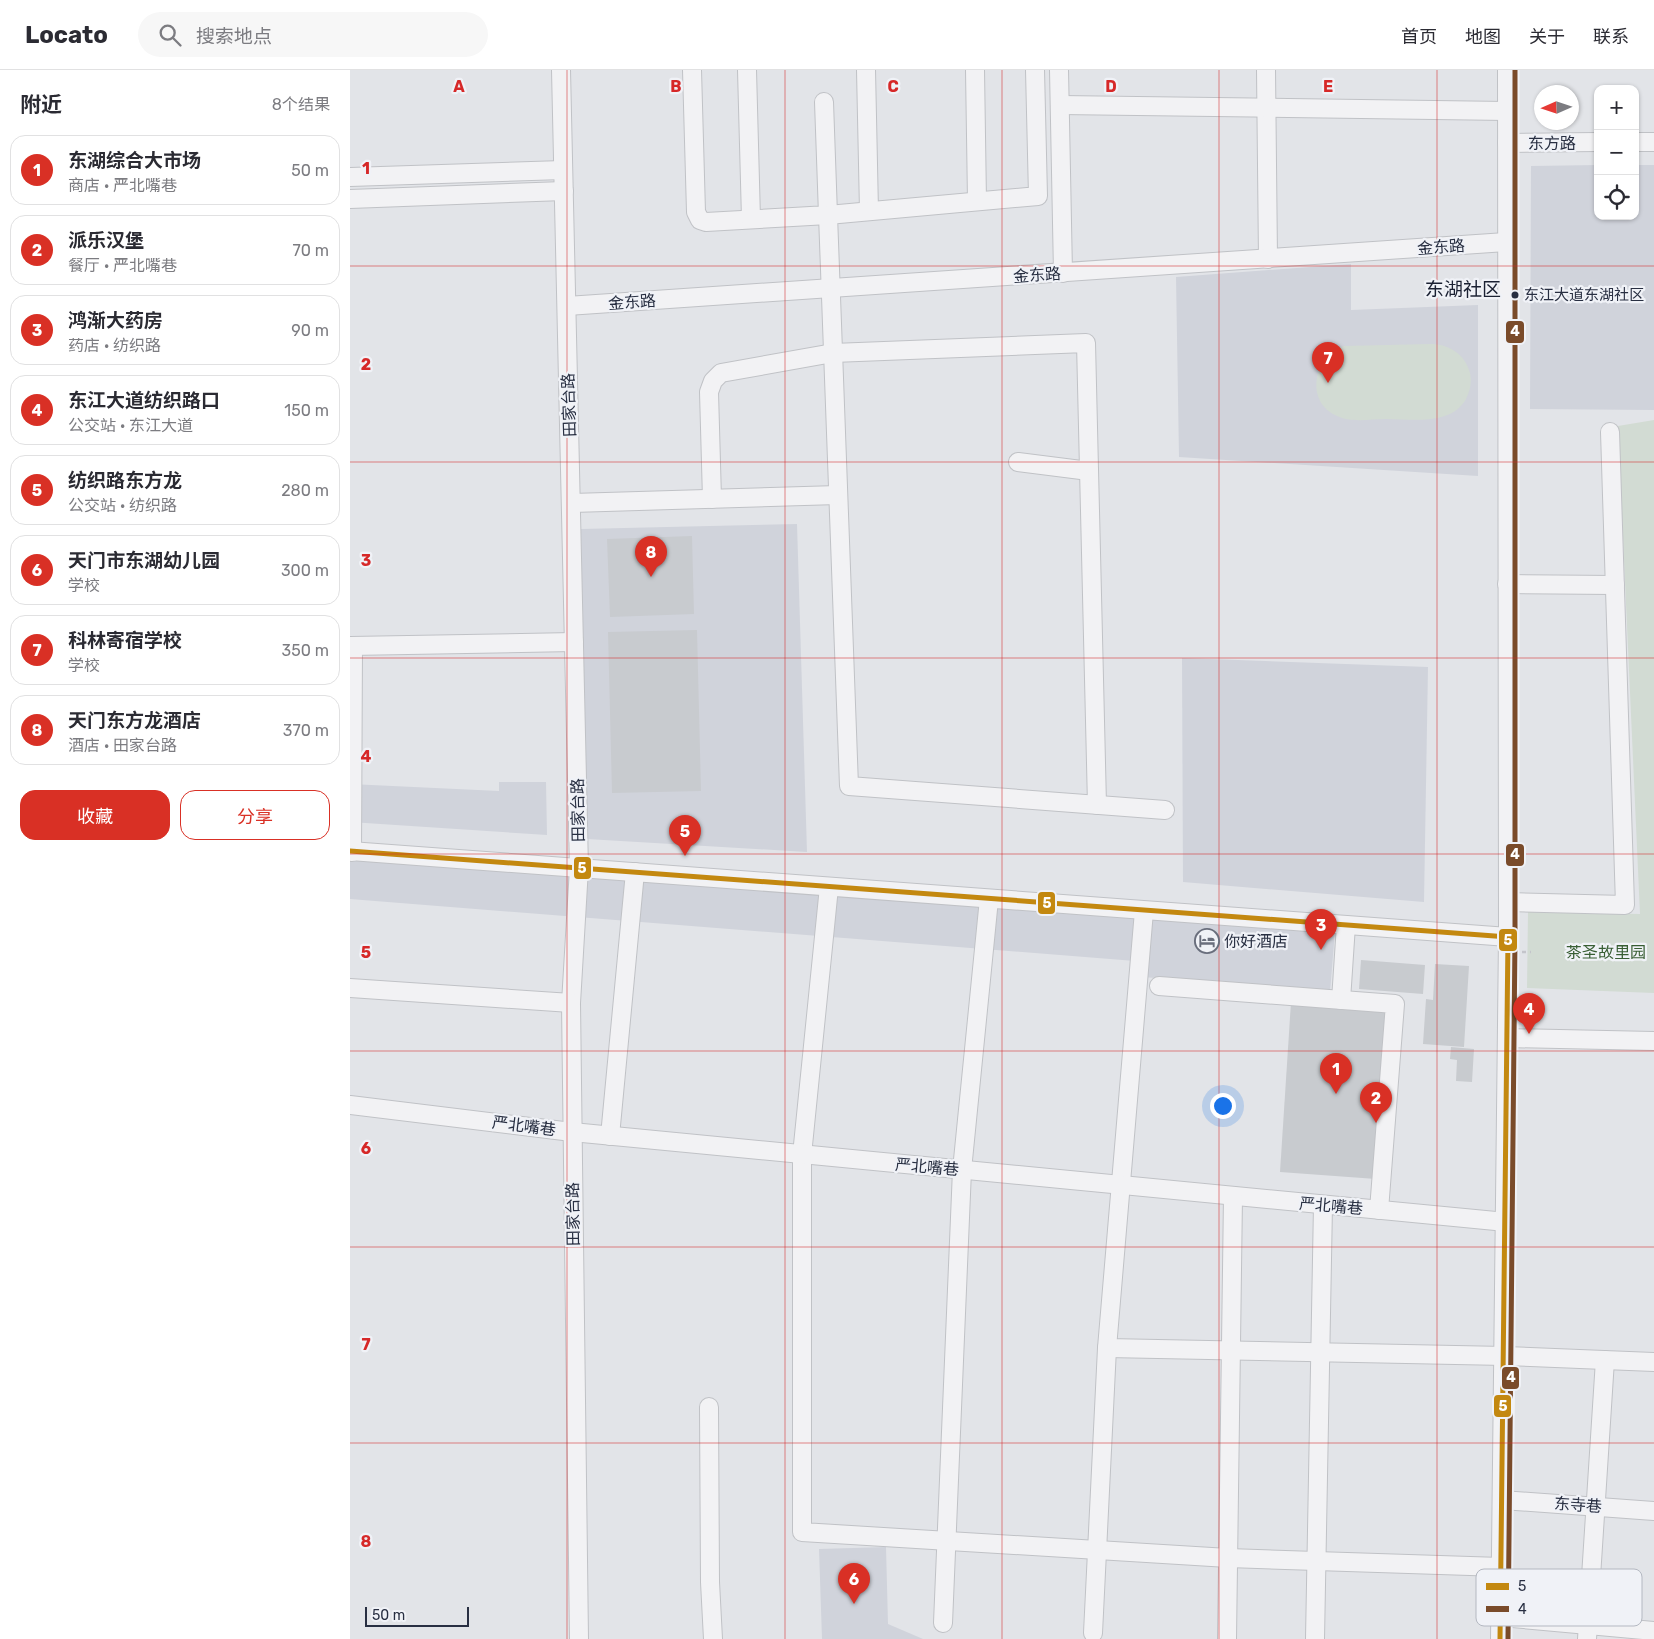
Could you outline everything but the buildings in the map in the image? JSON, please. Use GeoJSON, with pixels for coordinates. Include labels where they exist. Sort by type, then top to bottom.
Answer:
{"type":"FeatureCollection","features":[{"type":"Feature","properties":{"kind":"street","name":"田家台路"},"geometry":{"type":"LineString","coordinates":[[561,70],[579,868],[571,1003],[579,1639]]}},
{"type":"Feature","properties":{"kind":"street"},"geometry":{"type":"LineString","coordinates":[[692,70],[696,212],[700,220],[706,222],[828,215],[1038,196],[1035,70]]}},
{"type":"Feature","properties":{"kind":"street"},"geometry":{"type":"LineString","coordinates":[[747,70],[751,220]]}},
{"type":"Feature","properties":{"kind":"street"},"geometry":{"type":"LineString","coordinates":[[866,70],[869,211]]}},
{"type":"Feature","properties":{"kind":"street"},"geometry":{"type":"LineString","coordinates":[[975,70],[977,202]]}},
{"type":"Feature","properties":{"kind":"street"},"geometry":{"type":"LineString","coordinates":[[1060,70],[1063,273]]}},
{"type":"Feature","properties":{"kind":"street"},"geometry":{"type":"LineString","coordinates":[[1266,70],[1268,259]]}},
{"type":"Feature","properties":{"kind":"street"},"geometry":{"type":"LineString","coordinates":[[829,887],[802,1155],[802,1532],[1228,1558],[1501,1567],[1505,1356],[1508,937],[1507,70]]}},
{"type":"Feature","properties":{"kind":"street"},"geometry":{"type":"LineString","coordinates":[[824,102],[849,786],[1165,810]]}},
{"type":"Feature","properties":{"kind":"street"},"geometry":{"type":"LineString","coordinates":[[1060,105],[1507,111]]}},
{"type":"Feature","properties":{"kind":"street","name":"东方路"},"geometry":{"type":"LineString","coordinates":[[1507,143],[1594,142]]}},
{"type":"Feature","properties":{"kind":"street"},"geometry":{"type":"LineString","coordinates":[[1639,142],[1654,142]]}},
{"type":"Feature","properties":{"kind":"street"},"geometry":{"type":"LineString","coordinates":[[350,176],[563,170]]}},
{"type":"Feature","properties":{"kind":"street"},"geometry":{"type":"LineString","coordinates":[[350,199],[564,191]]}},
{"type":"Feature","properties":{"kind":"street","name":"金东路"},"geometry":{"type":"LineString","coordinates":[[567,306],[1506,242]]}},
{"type":"Feature","properties":{"kind":"street"},"geometry":{"type":"LineString","coordinates":[[712,499],[709,392],[713,380],[721,372],[833,353],[1086,343],[1097,805]]}},
{"type":"Feature","properties":{"kind":"street"},"geometry":{"type":"LineString","coordinates":[[1508,902],[1625,905],[1610,432]]}},
{"type":"Feature","properties":{"kind":"street"},"geometry":{"type":"LineString","coordinates":[[1018,462],[1089,471]]}},
{"type":"Feature","properties":{"kind":"street"},"geometry":{"type":"LineString","coordinates":[[572,503],[838,495]]}},
{"type":"Feature","properties":{"kind":"street"},"geometry":{"type":"LineString","coordinates":[[1507,584],[1615,585]]}},
{"type":"Feature","properties":{"kind":"street"},"geometry":{"type":"LineString","coordinates":[[574,642],[351,646],[351,852],[1508,937]]}},
{"type":"Feature","properties":{"kind":"street"},"geometry":{"type":"LineString","coordinates":[[610,1136],[635,872]]}},
{"type":"Feature","properties":{"kind":"street"},"geometry":{"type":"LineString","coordinates":[[943,1623],[962,1170],[989,899]]}},
{"type":"Feature","properties":{"kind":"street"},"geometry":{"type":"LineString","coordinates":[[1093,1633],[1107,1348],[1144,911]]}},
{"type":"Feature","properties":{"kind":"street"},"geometry":{"type":"LineString","coordinates":[[1340,1000],[1346,925]]}},
{"type":"Feature","properties":{"kind":"street"},"geometry":{"type":"LineString","coordinates":[[1159,986],[1395,1004],[1379,1210]]}},
{"type":"Feature","properties":{"kind":"street"},"geometry":{"type":"LineString","coordinates":[[350,988],[571,1003]]}},
{"type":"Feature","properties":{"kind":"street"},"geometry":{"type":"LineString","coordinates":[[1507,1038],[1654,1041]]}},
{"type":"Feature","properties":{"kind":"street","name":"严北嘴巷"},"geometry":{"type":"LineString","coordinates":[[350,1105],[610,1136],[1506,1222]]}},
{"type":"Feature","properties":{"kind":"street"},"geometry":{"type":"LineString","coordinates":[[1226,1639],[1233,1196]]}},
{"type":"Feature","properties":{"kind":"street"},"geometry":{"type":"LineString","coordinates":[[1314,1639],[1323,1205]]}},
{"type":"Feature","properties":{"kind":"street"},"geometry":{"type":"LineString","coordinates":[[1107,1348],[1505,1356],[1654,1362]]}},
{"type":"Feature","properties":{"kind":"street"},"geometry":{"type":"LineString","coordinates":[[1592,1569],[1605,1360]]}},
{"type":"Feature","properties":{"kind":"street"},"geometry":{"type":"LineString","coordinates":[[710,1407],[710,1582],[713,1639]]}},
{"type":"Feature","properties":{"kind":"street","name":"东寺巷"},"geometry":{"type":"LineString","coordinates":[[1502,1500],[1654,1511]]}},
{"type":"Feature","properties":{"kind":"street"},"geometry":{"type":"LineString","coordinates":[[1500,1639],[1501,1626]]}},
{"type":"Feature","properties":{"kind":"street"},"geometry":{"type":"LineString","coordinates":[[1553,1626],[1588,1632],[1654,1630]]}},
{"type":"Feature","properties":{"kind":"shaded area"},"geometry":{"type":"Polygon","coordinates":[[[1594,165],[1594,220],[1639,220],[1639,165],[1654,165],[1654,410],[1530,409],[1531,166],[1594,165]]]}},
{"type":"Feature","properties":{"kind":"shaded area"},"geometry":{"type":"Polygon","coordinates":[[[1351,264],[1351,310],[1478,305],[1478,476],[1179,457],[1176,277],[1351,264]]]}},
{"type":"Feature","properties":{"kind":"shaded area"},"geometry":{"type":"Polygon","coordinates":[[[797,524],[807,852],[587,839],[581,529],[797,524]]]}},
{"type":"Feature","properties":{"kind":"shaded area"},"geometry":{"type":"Polygon","coordinates":[[[1182,658],[1428,667],[1424,902],[1183,882],[1182,658]]]}},
{"type":"Feature","properties":{"kind":"shaded area"},"geometry":{"type":"Polygon","coordinates":[[[499,782],[546,782],[547,835],[350,822],[350,784],[499,791],[499,782]]]}},
{"type":"Feature","properties":{"kind":"shaded area"},"geometry":{"type":"Polygon","coordinates":[[[350,859],[1139,918],[1135,961],[350,899],[350,859]]]}},
{"type":"Feature","properties":{"kind":"shaded area"},"geometry":{"type":"Polygon","coordinates":[[[1147,919],[1335,931],[1330,992],[1143,977],[1147,919]]]}},
{"type":"Feature","properties":{"kind":"shaded area"},"geometry":{"type":"Polygon","coordinates":[[[886,1547],[888,1624],[923,1639],[822,1639],[819,1549],[886,1547]]]}},
{"type":"Feature","properties":{"kind":"green space"},"geometry":{"type":"Polygon","coordinates":[[[1430,344],[1450,348],[1460,355],[1468,366],[1471,380],[1469,393],[1459,408],[1451,414],[1419,420],[1348,419],[1337,416],[1327,409],[1320,400],[1317,380],[1320,369],[1326,359],[1344,346],[1430,344]]]}},
{"type":"Feature","properties":{"kind":"green space","name":"茶圣故里园"},"geometry":{"type":"Polygon","coordinates":[[[1654,420],[1654,993],[1527,988],[1528,912],[1640,914],[1618,426],[1654,420]]]}},
{"type":"Feature","properties":{"kind":"transit line","name":"4"},"geometry":{"type":"LineString","coordinates":[[1509,1569],[1515,937],[1515,70]]}},
{"type":"Feature","properties":{"kind":"transit line","name":"5"},"geometry":{"type":"LineString","coordinates":[[350,851],[1508,937],[1501,1569]]}},
{"type":"Feature","properties":{"kind":"transit line","name":"5"},"geometry":{"type":"LineString","coordinates":[[1500,1626],[1500,1639]]}},
{"type":"Feature","properties":{"kind":"transit line","name":"4"},"geometry":{"type":"LineString","coordinates":[[1508,1626],[1508,1639]]}},
{"type":"Feature","properties":{"kind":"place","name":"东江大道东湖社区"},"geometry":{"type":"Point","coordinates":[1515,295]}},
{"type":"Feature","properties":{"kind":"place","name":"科林寄宿学校"},"geometry":{"type":"Point","coordinates":[1328,383]}},
{"type":"Feature","properties":{"kind":"place","name":"天门东方龙酒店"},"geometry":{"type":"Point","coordinates":[651,577]}},
{"type":"Feature","properties":{"kind":"place","name":"纺织路东方龙"},"geometry":{"type":"Point","coordinates":[685,856]}},
{"type":"Feature","properties":{"kind":"place","name":"你好酒店"},"geometry":{"type":"Point","coordinates":[1207,941]}},
{"type":"Feature","properties":{"kind":"place","name":"鸿渐大药房"},"geometry":{"type":"Point","coordinates":[1321,950]}},
{"type":"Feature","properties":{"kind":"place","name":"东江大道纺织路口"},"geometry":{"type":"Point","coordinates":[1529,1034]}},
{"type":"Feature","properties":{"kind":"place","name":"东湖综合大市场"},"geometry":{"type":"Point","coordinates":[1336,1094]}},
{"type":"Feature","properties":{"kind":"place","name":"派乐汉堡"},"geometry":{"type":"Point","coordinates":[1376,1123]}},
{"type":"Feature","properties":{"kind":"place","name":"天门市东湖幼儿园"},"geometry":{"type":"Point","coordinates":[854,1604]}},
{"type":"Feature","properties":{"kind":"district","name":"东湖社区"},"geometry":{"type":"Point","coordinates":[1463,289]}}]}
